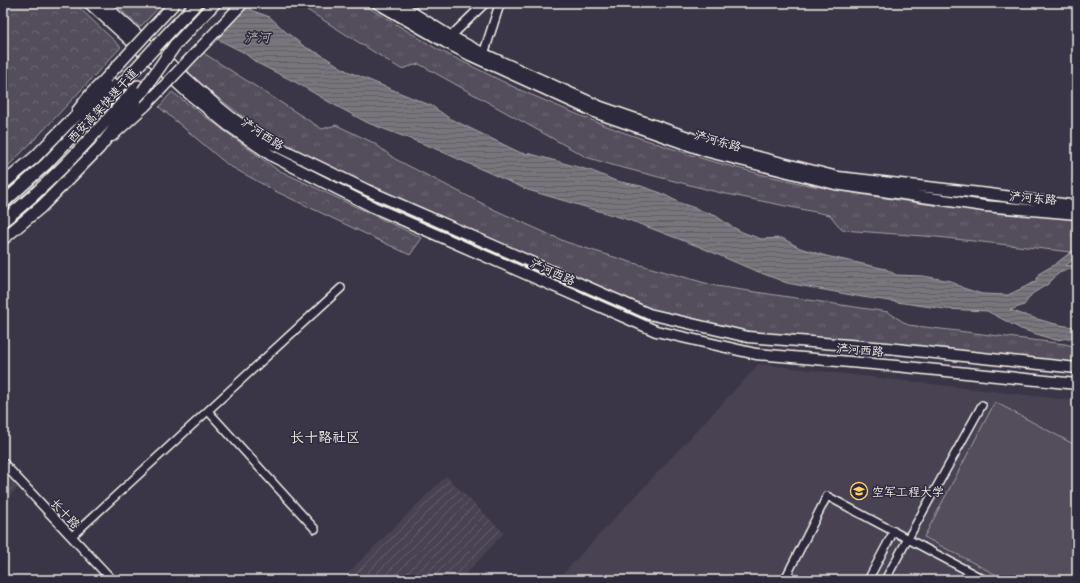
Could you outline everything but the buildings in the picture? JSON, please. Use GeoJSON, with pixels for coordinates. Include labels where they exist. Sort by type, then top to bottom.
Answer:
{"type":"FeatureCollection","features":[{"type":"Feature","properties":{"kind":"highway","name":"西安高架快速干道"},"geometry":{"type":"LineString","coordinates":[[3,203],[41,169],[125,76],[196,3]]}},
{"type":"Feature","properties":{"kind":"highway","name":"西安高架快速干道"},"geometry":{"type":"LineString","coordinates":[[3,220],[38,191],[95,132],[140,89],[175,45],[215,3]]}},
{"type":"Feature","properties":{"kind":"highway"},"geometry":{"type":"LineString","coordinates":[[3,191],[67,124],[125,76]]}},
{"type":"Feature","properties":{"kind":"highway"},"geometry":{"type":"LineString","coordinates":[[3,239],[46,202],[99,148],[140,89]]}},
{"type":"Feature","properties":{"kind":"highway"},"geometry":{"type":"LineString","coordinates":[[3,184],[36,157]]}},
{"type":"Feature","properties":{"kind":"main road","name":"浐河西路"},"geometry":{"type":"LineString","coordinates":[[89,3],[188,93],[229,126],[272,156],[373,207],[656,330],[756,354],[1077,384]]}},
{"type":"Feature","properties":{"kind":"main road","name":"浐河西路"},"geometry":{"type":"LineString","coordinates":[[102,3],[211,101],[232,118],[266,141],[367,190],[649,314],[748,336],[887,348],[1077,368]]}},
{"type":"Feature","properties":{"kind":"main road"},"geometry":{"type":"LineString","coordinates":[[67,124],[91,94],[175,3]]}},
{"type":"Feature","properties":{"kind":"main road"},"geometry":{"type":"LineString","coordinates":[[99,148],[145,106],[243,3]]}},
{"type":"Feature","properties":{"kind":"main road","name":"浐河东路"},"geometry":{"type":"LineString","coordinates":[[377,3],[597,113],[709,152],[835,184],[984,206],[1077,214]]}},
{"type":"Feature","properties":{"kind":"main road","name":"浐河东路"},"geometry":{"type":"LineString","coordinates":[[397,3],[448,39]]}},
{"type":"Feature","properties":{"kind":"main road","name":"浐河东路"},"geometry":{"type":"LineString","coordinates":[[483,57],[601,106],[714,146],[838,177],[989,194],[1077,206]]}},
{"type":"Feature","properties":{"kind":"street"},"geometry":{"type":"LineString","coordinates":[[448,39],[485,3]]}},
{"type":"Feature","properties":{"kind":"street"},"geometry":{"type":"LineString","coordinates":[[483,57],[500,3]]}},
{"type":"Feature","properties":{"kind":"street"},"geometry":{"type":"LineString","coordinates":[[72,536],[341,288]]}},
{"type":"Feature","properties":{"kind":"street"},"geometry":{"type":"LineString","coordinates":[[885,580],[982,405]]}},
{"type":"Feature","properties":{"kind":"street"},"geometry":{"type":"LineString","coordinates":[[208,411],[315,529]]}},
{"type":"Feature","properties":{"kind":"street","name":"长十路"},"geometry":{"type":"LineString","coordinates":[[3,462],[112,580]]}},
{"type":"Feature","properties":{"kind":"street"},"geometry":{"type":"LineString","coordinates":[[787,580],[786,579],[827,496],[985,580]]}},
{"type":"Feature","properties":{"kind":"street"},"geometry":{"type":"LineString","coordinates":[[868,580],[894,531]]}},
{"type":"Feature","properties":{"kind":"shaded area","name":"空军工程大学"},"geometry":{"type":"Polygon","coordinates":[[[759,364],[1077,401],[1077,580],[557,580],[759,364]]]}},
{"type":"Feature","properties":{"kind":"shaded area"},"geometry":{"type":"Polygon","coordinates":[[[3,472],[18,488],[3,503],[3,472]]]}},
{"type":"Feature","properties":{"kind":"shaded area"},"geometry":{"type":"Polygon","coordinates":[[[446,476],[504,533],[460,580],[341,580],[446,476]]]}},
{"type":"Feature","properties":{"kind":"green space"},"geometry":{"type":"Polygon","coordinates":[[[3,3],[74,3],[121,47],[39,135],[3,171],[3,3]]]}},
{"type":"Feature","properties":{"kind":"green space"},"geometry":{"type":"Polygon","coordinates":[[[113,3],[163,3],[140,27],[113,3]]]}},
{"type":"Feature","properties":{"kind":"green space"},"geometry":{"type":"Polygon","coordinates":[[[296,3],[361,3],[437,49],[520,90],[625,133],[707,160],[808,185],[871,196],[925,204],[1077,220],[1077,249],[1071,252],[937,237],[842,230],[830,215],[717,192],[586,157],[419,64],[401,69],[296,3]]]}},
{"type":"Feature","properties":{"kind":"green space"},"geometry":{"type":"Polygon","coordinates":[[[202,52],[322,129],[336,125],[374,143],[395,159],[495,210],[566,242],[716,286],[888,312],[908,325],[1065,344],[1077,347],[1077,366],[749,332],[679,321],[505,251],[292,149],[241,115],[188,72],[190,65],[202,52]]]}},
{"type":"Feature","properties":{"kind":"green space"},"geometry":{"type":"Polygon","coordinates":[[[172,92],[276,169],[422,238],[410,255],[275,191],[228,165],[159,107],[172,92]]]}},
{"type":"Feature","properties":{"kind":"green space"},"geometry":{"type":"Polygon","coordinates":[[[995,402],[1077,446],[1077,580],[1006,580],[924,537],[995,402]]]}},
{"type":"Feature","properties":{"kind":"water","name":"浐河"},"geometry":{"type":"Polygon","coordinates":[[[246,3],[253,11],[270,17],[305,47],[320,54],[347,71],[432,106],[449,118],[521,153],[531,154],[592,171],[616,181],[641,186],[661,193],[680,203],[716,216],[742,232],[761,239],[782,238],[800,248],[826,256],[886,269],[896,275],[923,276],[951,281],[963,288],[982,294],[1008,295],[1035,282],[1040,273],[1077,249],[1077,257],[1065,266],[1077,265],[1077,271],[1070,269],[1059,273],[1048,284],[1032,294],[1024,305],[1010,310],[1055,324],[1072,327],[1077,326],[1077,337],[1055,340],[1021,329],[987,311],[945,309],[862,297],[787,283],[700,247],[629,220],[528,190],[429,146],[368,123],[297,83],[257,63],[243,52],[215,38],[246,3]]]}},
{"type":"Feature","properties":{"kind":"pier"},"geometry":{"type":"Polygon","coordinates":[[[165,3],[248,3],[214,39],[189,24],[165,3]]]}},
{"type":"Feature","properties":{"kind":"place","name":"空军工程大学"},"geometry":{"type":"Point","coordinates":[859,491]}},
{"type":"Feature","properties":{"kind":"district","name":"长十路社区"},"geometry":{"type":"Point","coordinates":[325,436]}}]}
